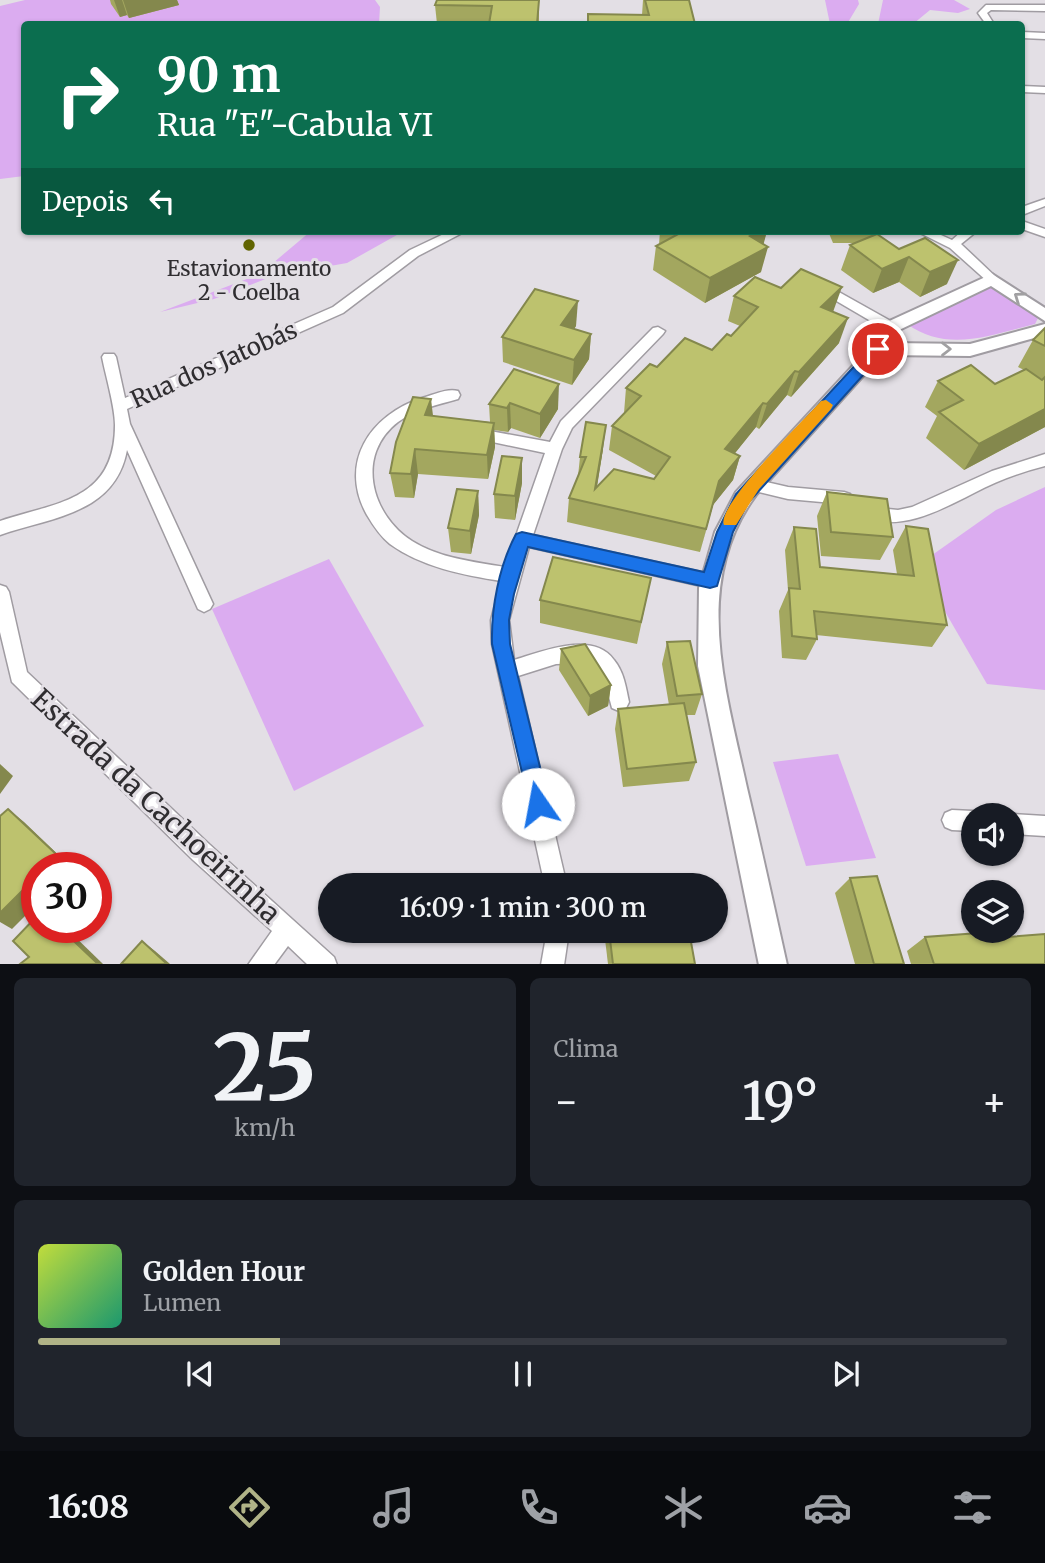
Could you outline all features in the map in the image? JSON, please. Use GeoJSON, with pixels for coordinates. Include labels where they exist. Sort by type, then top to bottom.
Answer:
{"type":"FeatureCollection","features":[{"type":"Feature","properties":{"kind":"street"},"geometry":{"type":"LineString","coordinates":[[988,21],[982,10],[995,6],[1045,8]]}},
{"type":"Feature","properties":{"kind":"street"},"geometry":{"type":"LineString","coordinates":[[1025,35],[1045,36]]}},
{"type":"Feature","properties":{"kind":"street"},"geometry":{"type":"LineString","coordinates":[[1025,81],[1045,81]]}},
{"type":"Feature","properties":{"kind":"street"},"geometry":{"type":"LineString","coordinates":[[1025,89],[1045,90]]}},
{"type":"Feature","properties":{"kind":"street"},"geometry":{"type":"LineString","coordinates":[[1025,210],[1045,202]]}},
{"type":"Feature","properties":{"kind":"street"},"geometry":{"type":"LineString","coordinates":[[1025,226],[1045,233]]}},
{"type":"Feature","properties":{"kind":"street","name":"Rua dos Jatobás"},"geometry":{"type":"LineString","coordinates":[[110,357],[118,407],[338,310],[414,253],[452,235]]}},
{"type":"Feature","properties":{"kind":"street"},"geometry":{"type":"LineString","coordinates":[[931,235],[954,245],[992,279],[1045,316]]}},
{"type":"Feature","properties":{"kind":"street"},"geometry":{"type":"LineString","coordinates":[[954,245],[964,235]]}},
{"type":"Feature","properties":{"kind":"street"},"geometry":{"type":"LineString","coordinates":[[809,279],[891,327]]}},
{"type":"Feature","properties":{"kind":"street"},"geometry":{"type":"LineString","coordinates":[[773,964],[709,666],[707,633],[710,580],[729,523],[753,485],[878,349],[891,327],[992,279]]}},
{"type":"Feature","properties":{"kind":"street"},"geometry":{"type":"LineString","coordinates":[[878,349],[970,350],[1003,343],[1045,329]]}},
{"type":"Feature","properties":{"kind":"street"},"geometry":{"type":"LineString","coordinates":[[553,873],[506,671],[500,620],[522,538],[554,449],[566,425],[579,408],[658,331]]}},
{"type":"Feature","properties":{"kind":"street"},"geometry":{"type":"LineString","coordinates":[[453,395],[408,410],[379,431],[365,467],[367,499],[380,523],[406,547],[457,565],[510,575]]}},
{"type":"Feature","properties":{"kind":"street"},"geometry":{"type":"LineString","coordinates":[[118,407],[123,424],[204,604]]}},
{"type":"Feature","properties":{"kind":"street"},"geometry":{"type":"LineString","coordinates":[[0,528],[78,501],[103,488],[114,468],[123,424]]}},
{"type":"Feature","properties":{"kind":"street"},"geometry":{"type":"LineString","coordinates":[[462,430],[554,449]]}},
{"type":"Feature","properties":{"kind":"street"},"geometry":{"type":"LineString","coordinates":[[753,485],[779,492],[845,498],[867,513],[898,517],[916,514],[985,480],[1045,460]]}},
{"type":"Feature","properties":{"kind":"street"},"geometry":{"type":"LineString","coordinates":[[522,538],[710,580]]}},
{"type":"Feature","properties":{"kind":"street","name":"Estrada da Cachoeirinha"},"geometry":{"type":"LineString","coordinates":[[0,592],[19,676],[287,930],[327,964]]}},
{"type":"Feature","properties":{"kind":"street"},"geometry":{"type":"LineString","coordinates":[[506,671],[575,652],[591,654],[604,660],[612,674],[619,702]]}},
{"type":"Feature","properties":{"kind":"street"},"geometry":{"type":"LineString","coordinates":[[1024,825],[1045,826]]}},
{"type":"Feature","properties":{"kind":"street"},"geometry":{"type":"LineString","coordinates":[[259,964],[287,930]]}},
{"type":"Feature","properties":{"kind":"street"},"geometry":{"type":"LineString","coordinates":[[552,964],[556,943]]}},
{"type":"Feature","properties":{"kind":"shaded area"},"geometry":{"type":"Polygon","coordinates":[[[25,0],[375,0],[380,7],[379,21],[21,21],[21,176],[0,179],[0,6],[25,0]]]}},
{"type":"Feature","properties":{"kind":"shaded area"},"geometry":{"type":"Polygon","coordinates":[[[825,0],[858,0],[859,4],[849,21],[829,21],[825,0]]]}},
{"type":"Feature","properties":{"kind":"shaded area"},"geometry":{"type":"Polygon","coordinates":[[[883,0],[954,0],[970,9],[958,13],[930,10],[917,21],[879,21],[883,0]]]}},
{"type":"Feature","properties":{"kind":"shaded area"},"geometry":{"type":"Polygon","coordinates":[[[306,235],[397,235],[347,263],[273,276],[214,299],[160,312],[260,274],[306,235]]]}},
{"type":"Feature","properties":{"kind":"shaded area"},"geometry":{"type":"Polygon","coordinates":[[[998,287],[1038,318],[1035,324],[986,336],[953,340],[922,333],[907,324],[985,288],[998,287]]]}},
{"type":"Feature","properties":{"kind":"shaded area"},"geometry":{"type":"Polygon","coordinates":[[[1045,487],[1045,690],[987,684],[918,565],[996,510],[1045,487]]]}},
{"type":"Feature","properties":{"kind":"shaded area"},"geometry":{"type":"Polygon","coordinates":[[[329,559],[424,726],[294,791],[212,609],[329,559]]]}},
{"type":"Feature","properties":{"kind":"shaded area"},"geometry":{"type":"Polygon","coordinates":[[[838,754],[876,858],[806,866],[773,762],[838,754]]]}},
{"type":"Feature","properties":{"kind":"building"},"geometry":{"type":"Polygon","coordinates":[[[437,0],[539,0],[537,21],[490,21],[492,6],[435,5],[437,0]]]}},
{"type":"Feature","properties":{"kind":"building"},"geometry":{"type":"Polygon","coordinates":[[[645,0],[689,0],[694,21],[588,21],[588,14],[649,15],[645,0]]]}},
{"type":"Feature","properties":{"kind":"building"},"geometry":{"type":"Polygon","coordinates":[[[676,235],[752,235],[750,236],[768,247],[710,278],[656,246],[676,235]]]}},
{"type":"Feature","properties":{"kind":"building"},"geometry":{"type":"Polygon","coordinates":[[[878,235],[899,249],[925,238],[958,260],[930,272],[909,257],[882,269],[850,245],[878,235]]]}},
{"type":"Feature","properties":{"kind":"building"},"geometry":{"type":"Polygon","coordinates":[[[801,269],[842,287],[821,307],[848,318],[799,372],[795,371],[767,404],[763,403],[725,449],[740,456],[719,481],[706,529],[569,498],[586,457],[580,457],[586,422],[606,425],[595,489],[614,469],[654,479],[670,457],[612,426],[641,396],[626,388],[650,364],[657,367],[685,338],[712,350],[727,334],[731,336],[758,307],[734,296],[755,277],[781,288],[801,269]]]}},
{"type":"Feature","properties":{"kind":"building"},"geometry":{"type":"Polygon","coordinates":[[[535,289],[578,301],[561,325],[591,334],[574,360],[502,337],[535,289]]]}},
{"type":"Feature","properties":{"kind":"building"},"geometry":{"type":"Polygon","coordinates":[[[1045,328],[1045,346],[1033,340],[1045,328]]]}},
{"type":"Feature","properties":{"kind":"building"},"geometry":{"type":"Polygon","coordinates":[[[971,365],[995,384],[1026,369],[1042,380],[1045,377],[1045,409],[979,444],[939,412],[963,400],[938,381],[971,365]]]}},
{"type":"Feature","properties":{"kind":"building"},"geometry":{"type":"Polygon","coordinates":[[[514,369],[559,384],[540,414],[510,403],[507,408],[489,404],[514,369]]]}},
{"type":"Feature","properties":{"kind":"building"},"geometry":{"type":"Polygon","coordinates":[[[413,397],[431,399],[425,415],[494,423],[487,455],[415,449],[411,474],[390,473],[396,442],[413,397]]]}},
{"type":"Feature","properties":{"kind":"building"},"geometry":{"type":"Polygon","coordinates":[[[502,456],[522,458],[515,496],[494,494],[502,456]]]}},
{"type":"Feature","properties":{"kind":"building"},"geometry":{"type":"Polygon","coordinates":[[[457,489],[478,491],[470,531],[448,528],[457,489]]]}},
{"type":"Feature","properties":{"kind":"building"},"geometry":{"type":"Polygon","coordinates":[[[827,492],[887,499],[893,537],[831,532],[827,492]]]}},
{"type":"Feature","properties":{"kind":"building"},"geometry":{"type":"Polygon","coordinates":[[[906,526],[928,529],[947,625],[814,611],[817,639],[792,636],[789,588],[800,589],[794,527],[816,529],[820,567],[914,576],[906,526]]]}},
{"type":"Feature","properties":{"kind":"building"},"geometry":{"type":"Polygon","coordinates":[[[553,557],[651,578],[641,622],[540,600],[553,557]]]}},
{"type":"Feature","properties":{"kind":"building"},"geometry":{"type":"Polygon","coordinates":[[[690,641],[702,694],[677,696],[667,642],[690,641]]]}},
{"type":"Feature","properties":{"kind":"building"},"geometry":{"type":"Polygon","coordinates":[[[585,644],[611,685],[590,696],[561,649],[585,644]]]}},
{"type":"Feature","properties":{"kind":"building"},"geometry":{"type":"Polygon","coordinates":[[[684,703],[696,762],[627,769],[618,709],[684,703]]]}},
{"type":"Feature","properties":{"kind":"building"},"geometry":{"type":"Polygon","coordinates":[[[8,809],[54,852],[21,852],[21,892],[0,913],[0,816],[8,809]]]}},
{"type":"Feature","properties":{"kind":"building"},"geometry":{"type":"Polygon","coordinates":[[[877,876],[904,964],[874,964],[850,878],[877,876]]]}},
{"type":"Feature","properties":{"kind":"building"},"geometry":{"type":"Polygon","coordinates":[[[21,933],[21,943],[76,943],[98,964],[20,964],[29,957],[13,941],[21,933]]]}},
{"type":"Feature","properties":{"kind":"building"},"geometry":{"type":"Polygon","coordinates":[[[961,934],[961,943],[1024,943],[1024,936],[1045,934],[1045,964],[934,964],[925,937],[961,934]]]}},
{"type":"Feature","properties":{"kind":"building"},"geometry":{"type":"Polygon","coordinates":[[[142,941],[167,964],[121,964],[142,941]]]}},
{"type":"Feature","properties":{"kind":"building"},"geometry":{"type":"Polygon","coordinates":[[[610,943],[691,943],[695,964],[613,964],[610,943]]]}},
{"type":"Feature","properties":{"kind":"slow traffic"},"geometry":{"type":"LineString","coordinates":[[730,521],[753,485],[826,405]]}},
{"type":"Feature","properties":{"kind":"place","name":"Estavionamento 2 - Coelba"},"geometry":{"type":"Point","coordinates":[249,245]}},
{"type":"Feature","properties":{"kind":"route"},"geometry":{"type":"LineString","coordinates":[[538,804],[501,644],[500,620],[505,594],[522,538],[710,580],[725,532],[742,499],[878,349]]}}]}
